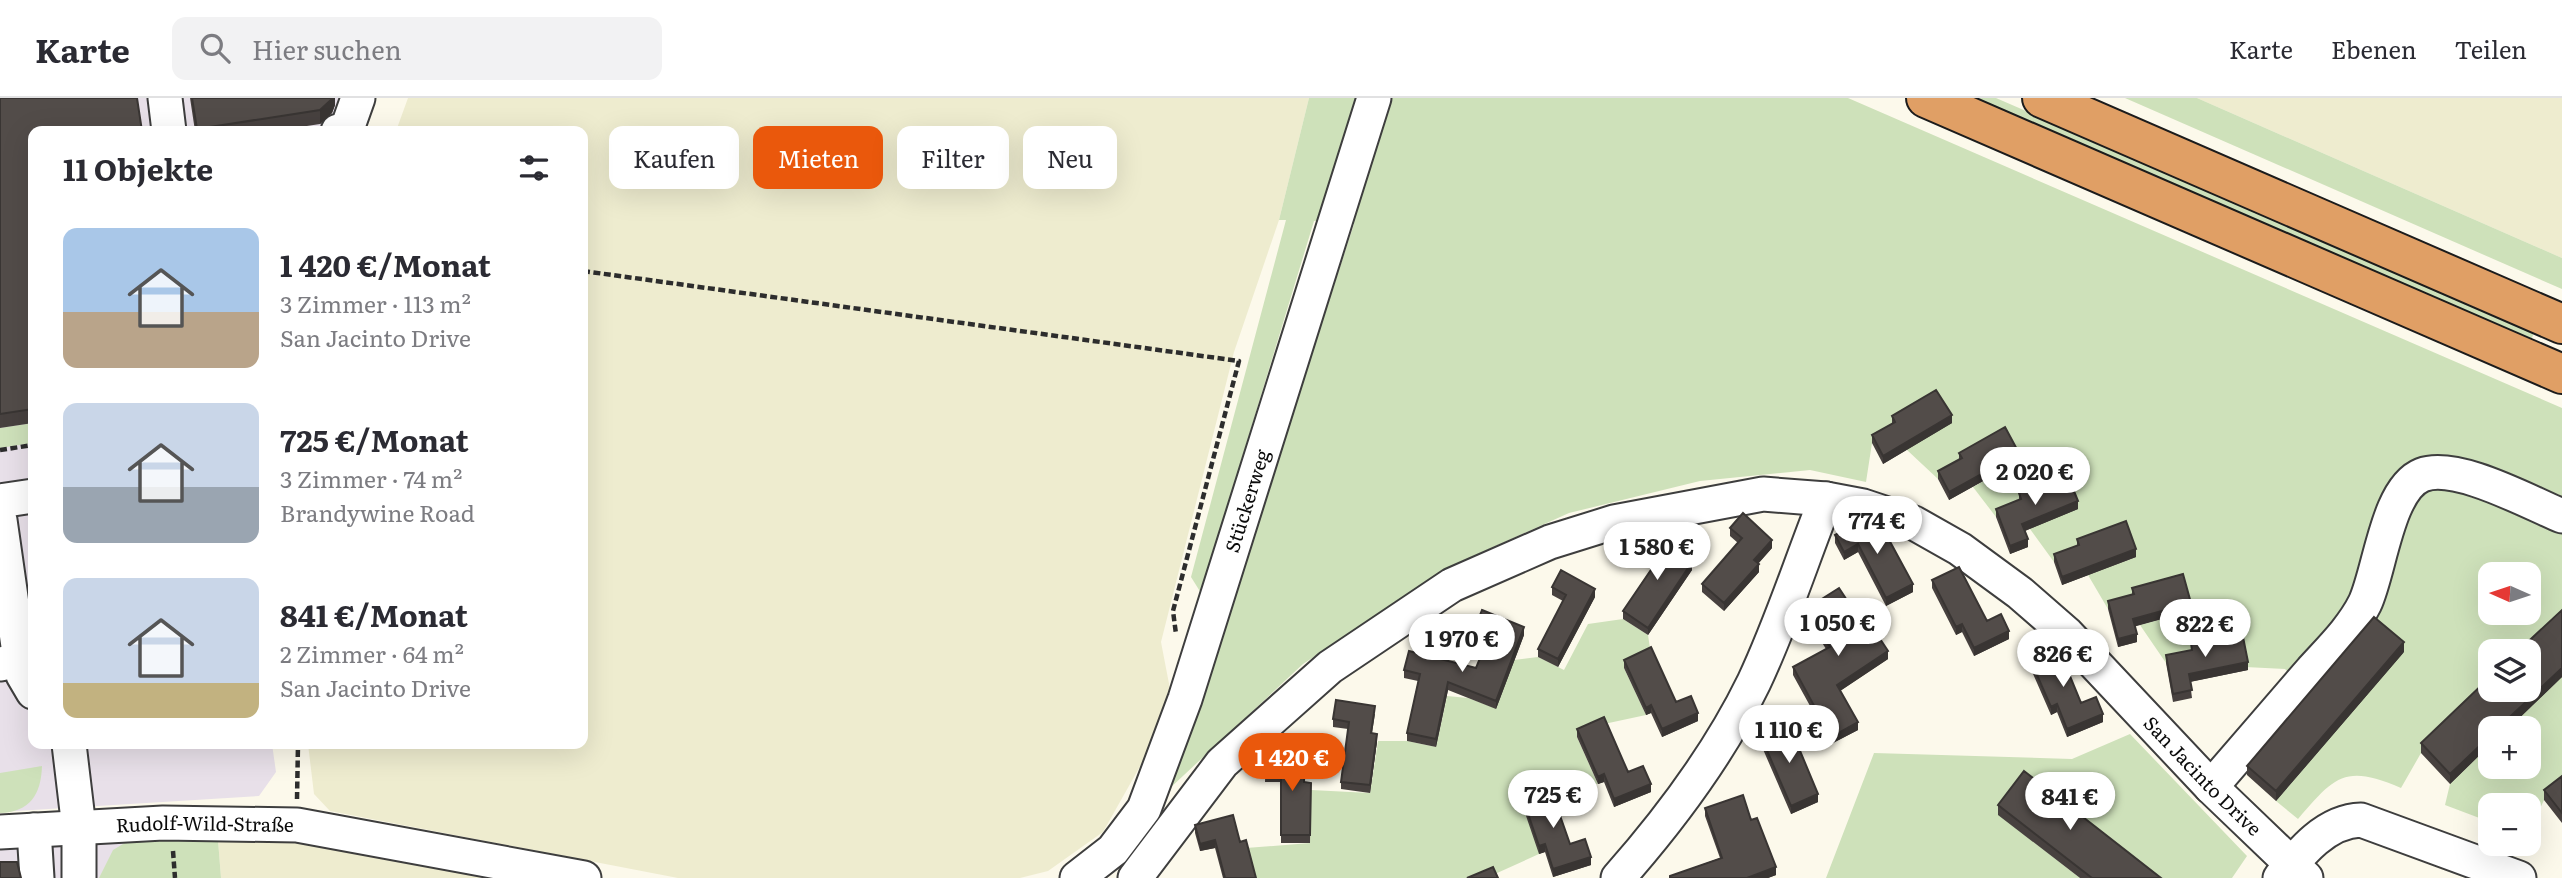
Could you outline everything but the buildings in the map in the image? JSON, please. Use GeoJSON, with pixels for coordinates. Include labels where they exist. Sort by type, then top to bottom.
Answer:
{"type":"FeatureCollection","features":[{"type":"Feature","properties":{"kind":"highway"},"geometry":{"type":"LineString","coordinates":[[1926,98],[2562,374]]}},
{"type":"Feature","properties":{"kind":"highway"},"geometry":{"type":"LineString","coordinates":[[2042,98],[2562,324]]}},
{"type":"Feature","properties":{"kind":"street"},"geometry":{"type":"LineString","coordinates":[[164,98],[168,126]]}},
{"type":"Feature","properties":{"kind":"street"},"geometry":{"type":"LineString","coordinates":[[348,126],[358,98]]}},
{"type":"Feature","properties":{"kind":"street","name":"Stückerweg"},"geometry":{"type":"LineString","coordinates":[[1077,878],[1113,850],[1144,809],[1185,699],[1374,98]]}},
{"type":"Feature","properties":{"kind":"street"},"geometry":{"type":"LineString","coordinates":[[2211,787],[2352,624],[2376,576],[2395,506],[2403,489],[2420,476],[2440,471],[2459,475],[2562,516]]}},
{"type":"Feature","properties":{"kind":"street","name":"San Jacinto Drive"},"geometry":{"type":"LineString","coordinates":[[1135,878],[1222,764],[1330,667],[1452,585],[1550,542],[1615,522],[1706,502],[1763,494],[1826,499],[1863,506],[1914,523],[1960,549],[2020,593],[2067,634],[2292,874]]}},
{"type":"Feature","properties":{"kind":"street"},"geometry":{"type":"LineString","coordinates":[[0,501],[28,497]]}},
{"type":"Feature","properties":{"kind":"street"},"geometry":{"type":"LineString","coordinates":[[1618,878],[1657,834],[1705,768],[1754,681],[1826,499]]}},
{"type":"Feature","properties":{"kind":"street"},"geometry":{"type":"LineString","coordinates":[[0,520],[10,662],[28,684]]}},
{"type":"Feature","properties":{"kind":"street"},"geometry":{"type":"LineString","coordinates":[[68,749],[79,828],[79,878]]}},
{"type":"Feature","properties":{"kind":"street"},"geometry":{"type":"LineString","coordinates":[[2292,874],[2329,829],[2343,820],[2361,820],[2519,878]]}},
{"type":"Feature","properties":{"kind":"street","name":"Rudolf-Wild-Straße"},"geometry":{"type":"LineString","coordinates":[[0,832],[244,822],[297,825],[407,843],[584,878]]}},
{"type":"Feature","properties":{"kind":"street"},"geometry":{"type":"LineString","coordinates":[[34,831],[37,878]]}},
{"type":"Feature","properties":{"kind":"street"},"geometry":{"type":"LineString","coordinates":[[1646,878],[1657,834]]}},
{"type":"Feature","properties":{"kind":"path"},"geometry":{"type":"LineString","coordinates":[[588,272],[1239,361],[1173,611],[1176,636]]}},
{"type":"Feature","properties":{"kind":"path"},"geometry":{"type":"LineString","coordinates":[[0,450],[28,446]]}},
{"type":"Feature","properties":{"kind":"path"},"geometry":{"type":"LineString","coordinates":[[297,825],[298,749]]}},
{"type":"Feature","properties":{"kind":"shaded area"},"geometry":{"type":"Polygon","coordinates":[[[0,98],[376,98],[367,126],[28,126],[28,749],[273,749],[276,772],[259,796],[0,812],[0,98]]]}},
{"type":"Feature","properties":{"kind":"shaded area"},"geometry":{"type":"Polygon","coordinates":[[[408,98],[1309,98],[1279,220],[1234,352],[1161,642],[1170,689],[1143,761],[1103,832],[1048,871],[1020,878],[678,878],[330,811],[314,794],[309,749],[588,749],[588,126],[398,126],[408,98]]]}},
{"type":"Feature","properties":{"kind":"shaded area"},"geometry":{"type":"Polygon","coordinates":[[[2197,98],[2562,98],[2562,258],[2197,98]]]}},
{"type":"Feature","properties":{"kind":"shaded area"},"geometry":{"type":"Polygon","coordinates":[[[164,836],[167,878],[0,878],[0,845],[164,836]]]}},
{"type":"Feature","properties":{"kind":"shaded area"},"geometry":{"type":"Polygon","coordinates":[[[218,840],[281,841],[354,851],[484,878],[221,878],[218,840]]]}},
{"type":"Feature","properties":{"kind":"green space"},"geometry":{"type":"Polygon","coordinates":[[[1309,98],[1362,98],[1324,221],[1314,221],[1201,593],[1191,577],[1286,220],[1279,220],[1309,98]]]}},
{"type":"Feature","properties":{"kind":"green space"},"geometry":{"type":"Polygon","coordinates":[[[1387,98],[1848,98],[2562,408],[2562,619],[2541,639],[2478,639],[2478,698],[2421,753],[2401,788],[2366,777],[2342,778],[2322,793],[2298,819],[2276,801],[2403,651],[2310,695],[2285,669],[2166,663],[2140,625],[2191,611],[2134,602],[2108,609],[2088,575],[2136,557],[2079,553],[2054,562],[2030,529],[2021,507],[1996,517],[1973,487],[2019,461],[1938,479],[1907,450],[1872,443],[1866,482],[1810,470],[1700,481],[1569,513],[1449,567],[1303,664],[1169,789],[1354,224],[1347,223],[1387,98]]]}},
{"type":"Feature","properties":{"kind":"green space"},"geometry":{"type":"Polygon","coordinates":[[[1973,98],[1996,98],[2534,332],[2531,341],[1973,98]]]}},
{"type":"Feature","properties":{"kind":"green space"},"geometry":{"type":"Polygon","coordinates":[[[2125,98],[2197,98],[2562,258],[2562,289],[2125,98]]]}},
{"type":"Feature","properties":{"kind":"green space"},"geometry":{"type":"Polygon","coordinates":[[[28,424],[28,444],[0,448],[0,428],[28,424]]]}},
{"type":"Feature","properties":{"kind":"green space"},"geometry":{"type":"Polygon","coordinates":[[[1623,619],[1648,635],[1651,655],[1624,668],[1646,715],[1604,724],[1577,737],[1598,784],[1550,794],[1539,854],[1486,878],[1254,878],[1246,848],[1310,843],[1311,790],[1370,793],[1378,741],[1407,741],[1436,747],[1447,696],[1468,698],[1495,708],[1514,660],[1538,657],[1564,670],[1588,624],[1623,619]]]}},
{"type":"Feature","properties":{"kind":"green space"},"geometry":{"type":"Polygon","coordinates":[[[2562,677],[2562,786],[2544,800],[2541,806],[2541,793],[2478,793],[2478,817],[2445,805],[2450,784],[2478,757],[2478,779],[2541,779],[2541,716],[2521,716],[2536,702],[2541,702],[2541,697],[2562,677]]]}},
{"type":"Feature","properties":{"kind":"green space"},"geometry":{"type":"Polygon","coordinates":[[[2130,734],[2247,856],[2232,878],[2149,878],[1999,815],[2080,878],[1826,878],[1874,753],[2072,759],[2130,734]]]}},
{"type":"Feature","properties":{"kind":"green space"},"geometry":{"type":"Polygon","coordinates":[[[42,766],[39,785],[32,800],[19,809],[0,813],[0,773],[42,766]]]}},
{"type":"Feature","properties":{"kind":"green space"},"geometry":{"type":"Polygon","coordinates":[[[138,835],[218,840],[221,878],[99,878],[113,850],[138,835]]]}}]}
